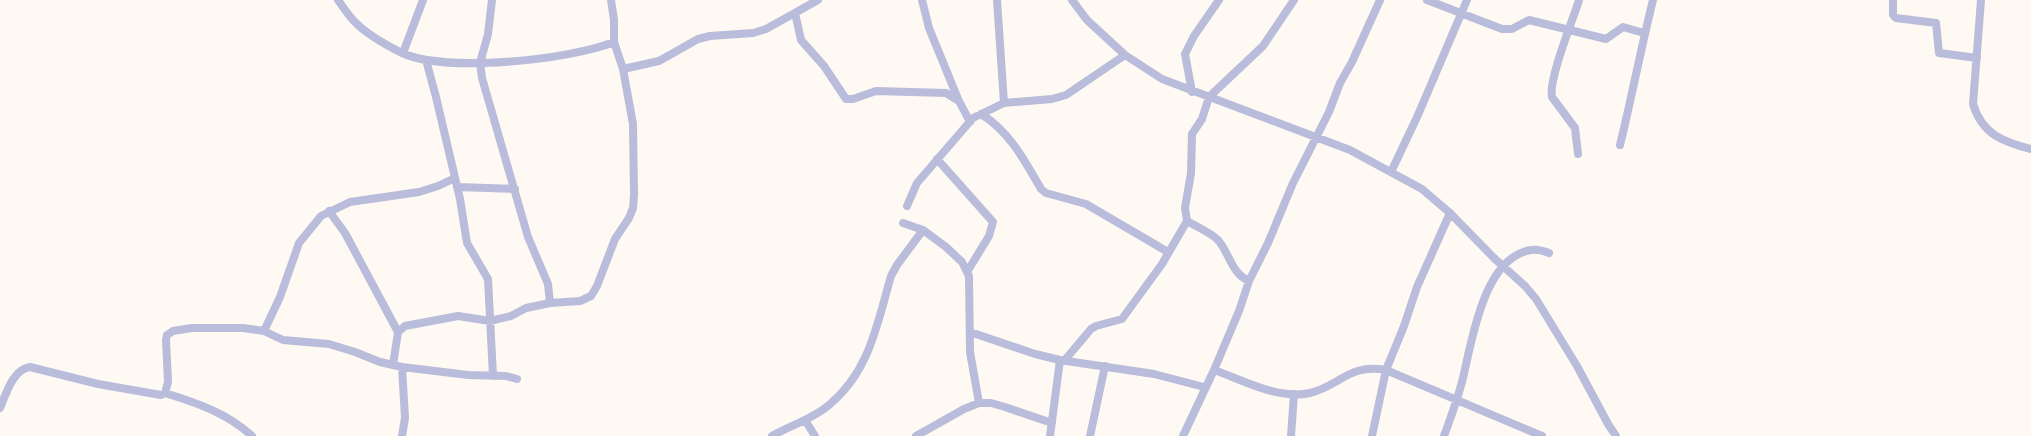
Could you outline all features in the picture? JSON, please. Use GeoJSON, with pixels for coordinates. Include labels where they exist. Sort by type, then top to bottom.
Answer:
{"type":"FeatureCollection","features":[{"type":"Feature","properties":{"kind":"street"},"geometry":{"type":"LineString","coordinates":[[338,0],[354,22],[403,53],[426,60],[480,63],[545,58],[614,42]]}},
{"type":"Feature","properties":{"kind":"street"},"geometry":{"type":"LineString","coordinates":[[403,53],[423,0]]}},
{"type":"Feature","properties":{"kind":"street"},"geometry":{"type":"LineString","coordinates":[[492,0],[488,34],[480,63],[488,101],[528,237],[548,284],[550,304]]}},
{"type":"Feature","properties":{"kind":"street"},"geometry":{"type":"LineString","coordinates":[[393,365],[398,332],[401,328],[410,324],[458,316],[490,321],[511,316],[526,308],[580,301],[591,296],[597,286],[615,239],[629,218],[633,208],[633,124],[623,69],[614,42],[614,20],[611,0]]}},
{"type":"Feature","properties":{"kind":"street"},"geometry":{"type":"LineString","coordinates":[[623,69],[659,61],[698,39],[710,36],[753,33],[766,29],[818,0]]}},
{"type":"Feature","properties":{"kind":"street"},"geometry":{"type":"LineString","coordinates":[[922,0],[929,28],[959,101],[970,122]]}},
{"type":"Feature","properties":{"kind":"street"},"geometry":{"type":"LineString","coordinates":[[997,0],[1004,103]]}},
{"type":"Feature","properties":{"kind":"street"},"geometry":{"type":"LineString","coordinates":[[1072,0],[1086,20],[1125,55],[1162,79],[1192,92],[1210,97],[1350,150],[1422,189],[1450,212],[1536,299],[1577,366],[1616,436]]}},
{"type":"Feature","properties":{"kind":"street"},"geometry":{"type":"LineString","coordinates":[[1192,92],[1185,54],[1194,36],[1219,0]]}},
{"type":"Feature","properties":{"kind":"street"},"geometry":{"type":"LineString","coordinates":[[1052,435],[1062,361],[1091,329],[1122,319],[1145,289],[1187,221],[1185,208],[1190,173],[1192,134],[1202,119],[1210,97],[1263,46],[1294,0]]}},
{"type":"Feature","properties":{"kind":"street"},"geometry":{"type":"LineString","coordinates":[[1182,436],[1204,387],[1214,370],[1239,311],[1249,281],[1380,0]]}},
{"type":"Feature","properties":{"kind":"street"},"geometry":{"type":"LineString","coordinates":[[1427,0],[1502,29],[1512,29],[1529,20],[1590,34],[1602,39],[1610,37],[1623,27],[1644,32]]}},
{"type":"Feature","properties":{"kind":"street"},"geometry":{"type":"LineString","coordinates":[[1391,172],[1395,160],[1418,116],[1463,14],[1467,0]]}},
{"type":"Feature","properties":{"kind":"street"},"geometry":{"type":"LineString","coordinates":[[1578,154],[1575,128],[1552,93],[1579,0]]}},
{"type":"Feature","properties":{"kind":"street"},"geometry":{"type":"LineString","coordinates":[[1620,145],[1635,83],[1644,32],[1652,4],[1647,0]]}},
{"type":"Feature","properties":{"kind":"street"},"geometry":{"type":"LineString","coordinates":[[1893,0],[1896,18],[1936,23],[1939,53],[1977,58]]}},
{"type":"Feature","properties":{"kind":"street"},"geometry":{"type":"LineString","coordinates":[[1981,0],[1973,104],[1977,116],[1991,134],[2010,144],[2031,149]]}},
{"type":"Feature","properties":{"kind":"street"},"geometry":{"type":"LineString","coordinates":[[795,13],[801,40],[824,66],[846,99],[853,99],[885,90],[946,93],[959,101]]}},
{"type":"Feature","properties":{"kind":"street"},"geometry":{"type":"LineString","coordinates":[[907,206],[917,183],[970,122],[981,114],[1004,103],[1052,99],[1066,95],[1125,55]]}},
{"type":"Feature","properties":{"kind":"street"},"geometry":{"type":"LineString","coordinates":[[426,60],[455,178],[469,249],[477,258],[488,279],[493,376]]}},
{"type":"Feature","properties":{"kind":"street"},"geometry":{"type":"LineString","coordinates":[[981,114],[995,123],[1011,141],[1046,193],[1086,204],[1168,252]]}},
{"type":"Feature","properties":{"kind":"street"},"geometry":{"type":"LineString","coordinates":[[937,159],[993,222],[989,236],[967,272]]}},
{"type":"Feature","properties":{"kind":"street"},"geometry":{"type":"LineString","coordinates":[[264,331],[280,297],[299,243],[321,216],[350,202],[419,192],[455,178]]}},
{"type":"Feature","properties":{"kind":"street"},"geometry":{"type":"LineString","coordinates":[[457,187],[515,189]]}},
{"type":"Feature","properties":{"kind":"street"},"geometry":{"type":"LineString","coordinates":[[330,211],[354,249],[398,332]]}},
{"type":"Feature","properties":{"kind":"street"},"geometry":{"type":"LineString","coordinates":[[1372,436],[1386,370],[1417,287],[1450,212]]}},
{"type":"Feature","properties":{"kind":"street"},"geometry":{"type":"LineString","coordinates":[[1187,221],[1213,236],[1220,243],[1236,273],[1249,281]]}},
{"type":"Feature","properties":{"kind":"street"},"geometry":{"type":"LineString","coordinates":[[903,223],[923,230],[946,247],[962,262],[969,276],[970,352],[979,403]]}},
{"type":"Feature","properties":{"kind":"street"},"geometry":{"type":"LineString","coordinates":[[772,436],[830,405],[850,383],[870,349],[891,276],[923,230]]}},
{"type":"Feature","properties":{"kind":"street"},"geometry":{"type":"LineString","coordinates":[[1444,436],[1457,400],[1477,317],[1485,295],[1502,266],[1523,252],[1533,249],[1550,252]]}},
{"type":"Feature","properties":{"kind":"street"},"geometry":{"type":"LineString","coordinates":[[165,393],[168,382],[167,334],[173,331],[228,328],[264,331],[282,340],[329,344],[380,362],[402,367],[468,375],[506,376],[517,379]]}},
{"type":"Feature","properties":{"kind":"street"},"geometry":{"type":"LineString","coordinates":[[970,332],[1062,361],[1154,374],[1204,387]]}},
{"type":"Feature","properties":{"kind":"street"},"geometry":{"type":"LineString","coordinates":[[0,408],[4,390],[17,374],[30,366],[125,389],[161,395],[165,393],[206,406],[228,417],[252,436]]}},
{"type":"Feature","properties":{"kind":"street"},"geometry":{"type":"LineString","coordinates":[[1090,436],[1105,366]]}},
{"type":"Feature","properties":{"kind":"street"},"geometry":{"type":"LineString","coordinates":[[402,367],[405,418],[402,436]]}},
{"type":"Feature","properties":{"kind":"street"},"geometry":{"type":"LineString","coordinates":[[1214,370],[1277,392],[1294,394],[1311,392],[1350,372],[1377,368],[1386,370],[1542,436]]}},
{"type":"Feature","properties":{"kind":"street"},"geometry":{"type":"LineString","coordinates":[[1291,436],[1294,394]]}},
{"type":"Feature","properties":{"kind":"street"},"geometry":{"type":"LineString","coordinates":[[916,436],[964,409],[979,403],[1004,406],[1052,424]]}},
{"type":"Feature","properties":{"kind":"street"},"geometry":{"type":"LineString","coordinates":[[805,420],[815,436]]}}]}
